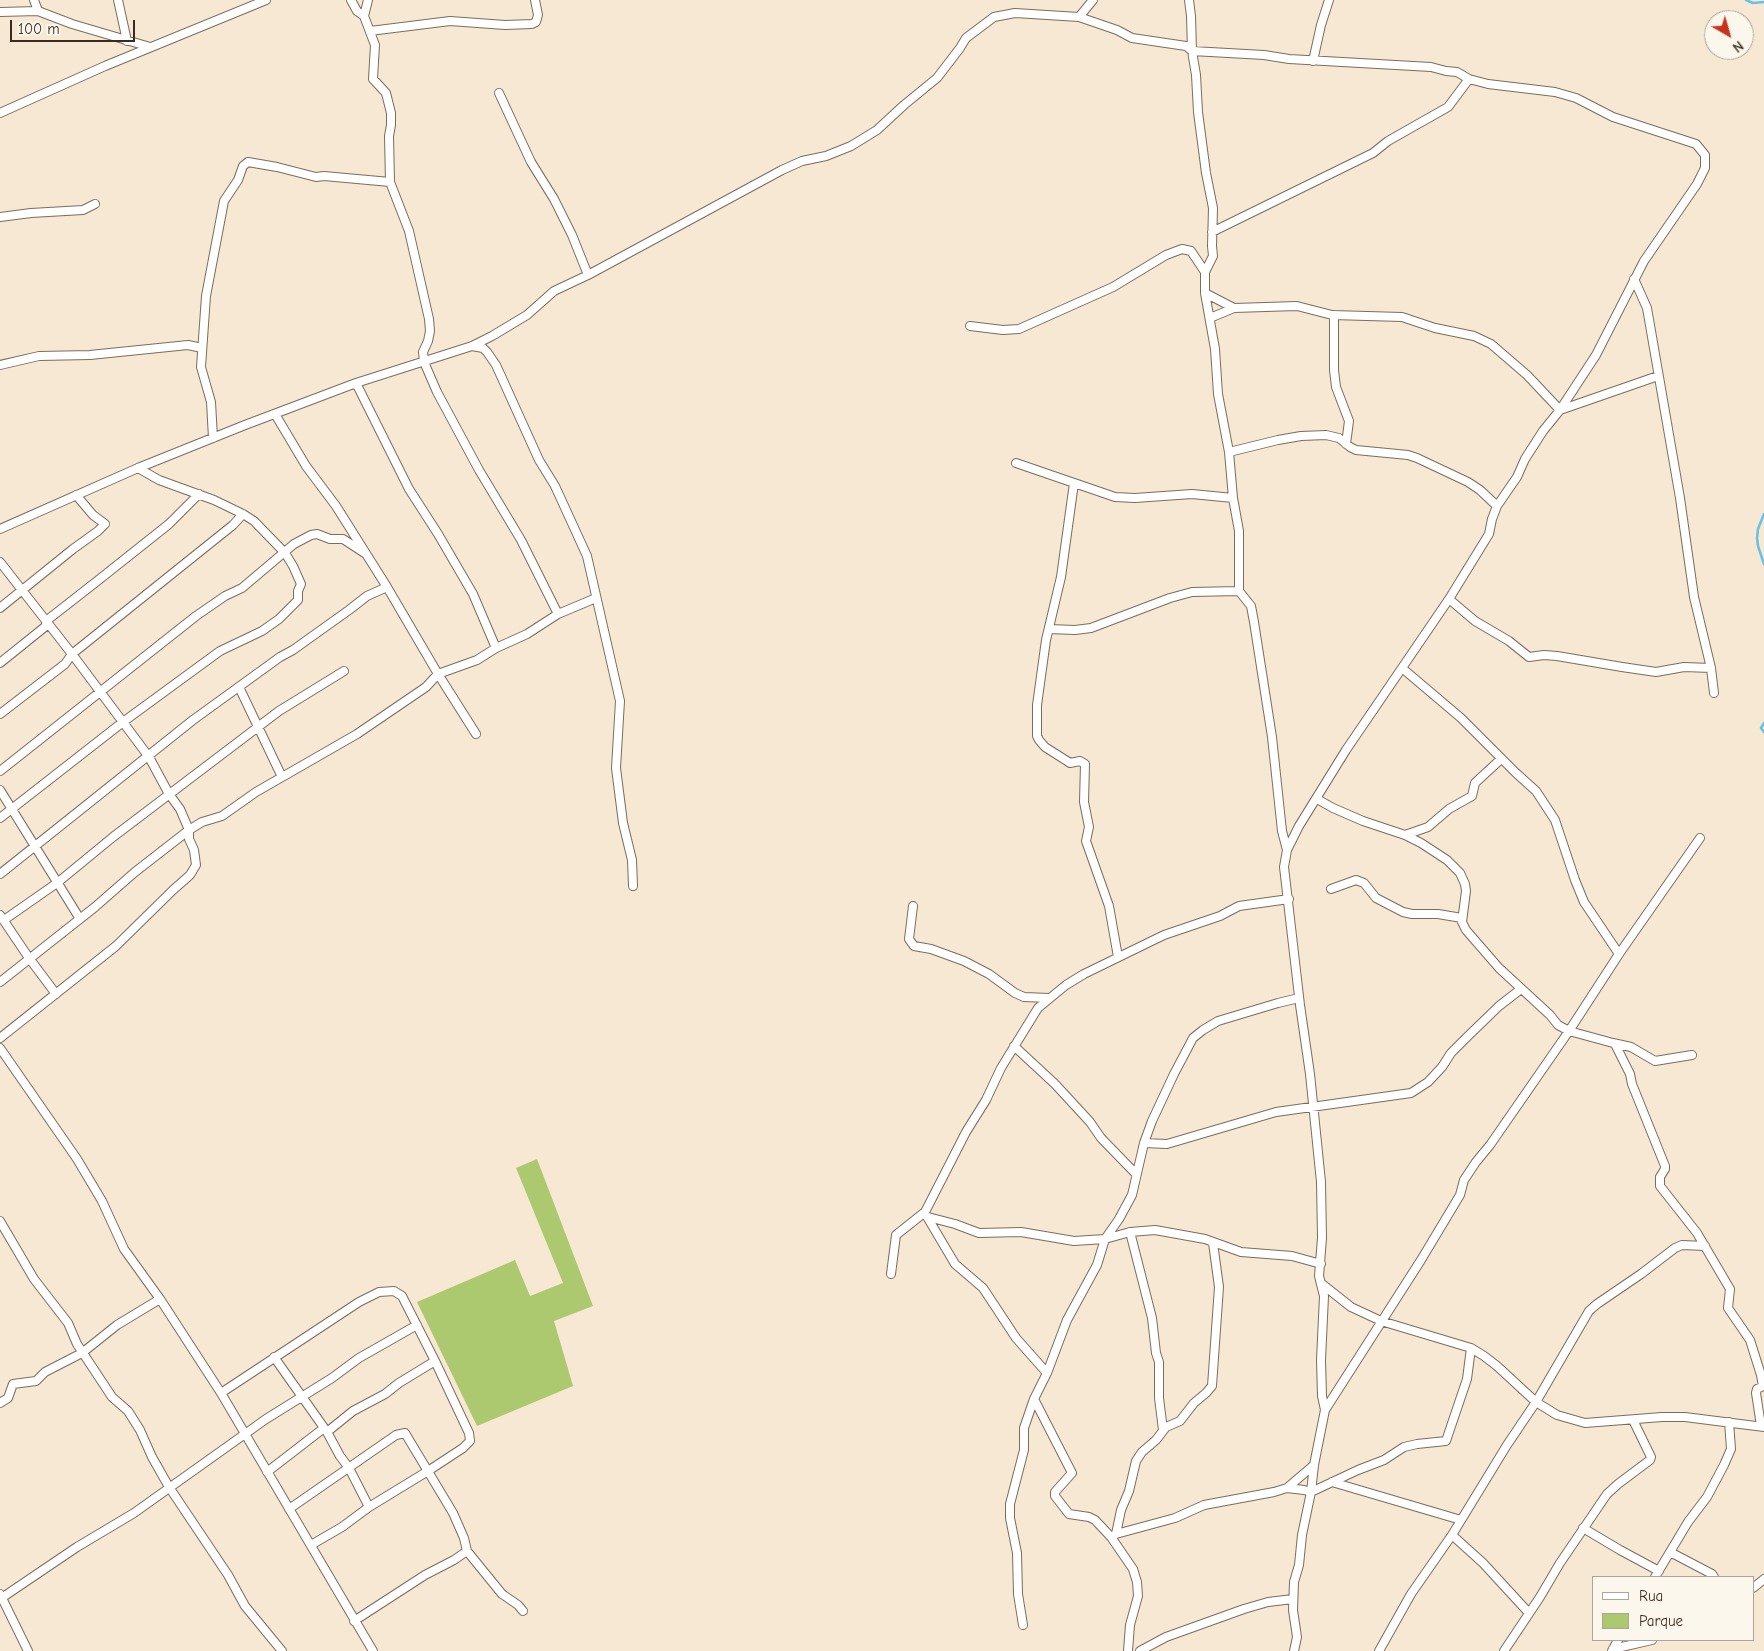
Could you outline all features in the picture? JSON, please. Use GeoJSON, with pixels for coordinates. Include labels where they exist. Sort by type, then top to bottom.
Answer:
{"type":"FeatureCollection","features":[{"type":"Feature","properties":{"kind":"street"},"geometry":{"type":"LineString","coordinates":[[34,0],[38,11]]}},
{"type":"Feature","properties":{"kind":"street"},"geometry":{"type":"LineString","coordinates":[[118,0],[127,41]]}},
{"type":"Feature","properties":{"kind":"street"},"geometry":{"type":"LineString","coordinates":[[0,112],[150,47],[266,0]]}},
{"type":"Feature","properties":{"kind":"street"},"geometry":{"type":"LineString","coordinates":[[352,0],[357,11],[364,16],[376,45],[373,79],[383,89],[389,100],[391,125],[389,136],[390,182],[409,231],[427,306],[430,331],[423,352],[424,362],[479,470],[521,540],[558,614]]}},
{"type":"Feature","properties":{"kind":"street"},"geometry":{"type":"LineString","coordinates":[[364,16],[368,0]]}},
{"type":"Feature","properties":{"kind":"street"},"geometry":{"type":"LineString","coordinates":[[370,31],[450,21],[505,25],[532,24],[536,22],[538,15],[535,0]]}},
{"type":"Feature","properties":{"kind":"street"},"geometry":{"type":"LineString","coordinates":[[1079,17],[1093,0]]}},
{"type":"Feature","properties":{"kind":"street"},"geometry":{"type":"LineString","coordinates":[[1189,0],[1192,51],[1206,173],[1213,208],[1213,256],[1205,272],[1205,293],[1216,359],[1218,394],[1229,452],[1233,498],[1239,531],[1239,591],[1251,606],[1254,622],[1272,737],[1282,831],[1287,850]]}},
{"type":"Feature","properties":{"kind":"street"},"geometry":{"type":"LineString","coordinates":[[1313,60],[1329,0]]}},
{"type":"Feature","properties":{"kind":"street"},"geometry":{"type":"LineString","coordinates":[[0,12],[38,11],[72,24],[150,47]]}},
{"type":"Feature","properties":{"kind":"street"},"geometry":{"type":"LineString","coordinates":[[0,529],[138,468],[213,438],[356,383],[472,346],[492,336],[527,315],[554,291],[588,275],[782,170],[851,146],[877,130],[904,104],[937,78],[966,38],[994,17],[1015,13],[1079,17],[1117,30],[1132,38],[1186,46],[1192,51],[1264,55],[1288,59],[1431,67],[1457,72],[1469,79],[1488,84],[1555,92],[1576,98],[1613,117],[1696,144],[1705,155],[1705,168],[1697,184],[1644,261],[1596,355],[1560,410],[1543,431],[1497,506],[1489,534],[1448,599],[1371,711],[1299,826],[1287,850],[1284,867],[1313,1107],[1322,1209],[1319,1276],[1324,1296],[1322,1396],[1325,1410]]}},
{"type":"Feature","properties":{"kind":"street"},"geometry":{"type":"LineString","coordinates":[[1212,232],[1373,153],[1388,141],[1448,106],[1469,79]]}},
{"type":"Feature","properties":{"kind":"street"},"geometry":{"type":"LineString","coordinates":[[499,93],[531,162],[554,199],[572,235],[588,275]]}},
{"type":"Feature","properties":{"kind":"street"},"geometry":{"type":"LineString","coordinates":[[213,438],[211,402],[202,367],[206,296],[224,201],[238,180],[244,166],[248,162],[316,177],[324,176],[390,182]]}},
{"type":"Feature","properties":{"kind":"street"},"geometry":{"type":"LineString","coordinates":[[0,217],[83,210],[95,204]]}},
{"type":"Feature","properties":{"kind":"street"},"geometry":{"type":"LineString","coordinates":[[970,326],[1003,330],[1019,329],[1113,287],[1166,255],[1182,249],[1188,249],[1194,253],[1205,272]]}},
{"type":"Feature","properties":{"kind":"street"},"geometry":{"type":"LineString","coordinates":[[1634,279],[1647,308],[1680,498],[1694,597],[1711,668],[1714,693]]}},
{"type":"Feature","properties":{"kind":"street"},"geometry":{"type":"LineString","coordinates":[[1205,293],[1234,308]]}},
{"type":"Feature","properties":{"kind":"street"},"geometry":{"type":"LineString","coordinates":[[1210,318],[1234,308],[1297,306],[1334,315],[1402,317],[1435,328],[1474,336],[1491,344],[1514,363],[1560,410]]}},
{"type":"Feature","properties":{"kind":"street"},"geometry":{"type":"LineString","coordinates":[[1334,315],[1334,370],[1336,387],[1349,421],[1346,444]]}},
{"type":"Feature","properties":{"kind":"street"},"geometry":{"type":"LineString","coordinates":[[0,365],[39,356],[90,355],[188,346],[202,348]]}},
{"type":"Feature","properties":{"kind":"street"},"geometry":{"type":"LineString","coordinates":[[472,346],[483,348],[488,352],[496,365],[539,460],[555,486],[587,556],[620,701],[616,768],[623,823],[632,860],[633,886]]}},
{"type":"Feature","properties":{"kind":"street"},"geometry":{"type":"LineString","coordinates":[[1560,410],[1658,376]]}},
{"type":"Feature","properties":{"kind":"street"},"geometry":{"type":"LineString","coordinates":[[356,383],[409,489],[473,594],[496,648]]}},
{"type":"Feature","properties":{"kind":"street"},"geometry":{"type":"LineString","coordinates":[[275,414],[306,466],[336,506],[387,587],[476,734]]}},
{"type":"Feature","properties":{"kind":"street"},"geometry":{"type":"LineString","coordinates":[[1229,452],[1301,436],[1326,435],[1339,438],[1356,450],[1408,455],[1417,458],[1468,482],[1497,506]]}},
{"type":"Feature","properties":{"kind":"street"},"geometry":{"type":"LineString","coordinates":[[1016,463],[1115,497],[1135,498],[1192,494],[1233,498]]}},
{"type":"Feature","properties":{"kind":"street"},"geometry":{"type":"LineString","coordinates":[[0,818],[123,722],[220,651],[262,631],[279,619],[298,600],[298,591],[301,584],[285,553],[265,531],[243,514],[199,494],[159,480],[138,468]]}},
{"type":"Feature","properties":{"kind":"street"},"geometry":{"type":"LineString","coordinates":[[1074,483],[1061,577],[1046,640],[1038,705],[1037,736],[1045,746],[1066,761],[1070,763],[1080,761],[1085,764],[1084,802],[1089,826],[1086,841],[1109,906],[1118,957]]}},
{"type":"Feature","properties":{"kind":"street"},"geometry":{"type":"LineString","coordinates":[[0,663],[46,626],[46,621],[169,524],[199,494]]}},
{"type":"Feature","properties":{"kind":"street"},"geometry":{"type":"LineString","coordinates":[[0,608],[98,531],[104,524],[93,515],[76,495]]}},
{"type":"Feature","properties":{"kind":"street"},"geometry":{"type":"LineString","coordinates":[[0,714],[65,664],[72,654],[233,525],[243,514]]}},
{"type":"Feature","properties":{"kind":"street"},"geometry":{"type":"LineString","coordinates":[[0,771],[196,616],[225,596],[242,588],[294,544],[317,534],[330,540],[343,540],[366,554]]}},
{"type":"Feature","properties":{"kind":"street"},"geometry":{"type":"LineString","coordinates":[[0,562],[149,757],[169,794],[180,809],[189,830],[189,839],[194,850],[196,865],[190,875],[172,890],[116,946],[0,1038]]}},
{"type":"Feature","properties":{"kind":"street"},"geometry":{"type":"LineString","coordinates":[[0,874],[193,720],[366,596],[387,587]]}},
{"type":"Feature","properties":{"kind":"street"},"geometry":{"type":"LineString","coordinates":[[1049,629],[1075,630],[1091,628],[1170,598],[1192,592],[1239,591]]}},
{"type":"Feature","properties":{"kind":"street"},"geometry":{"type":"LineString","coordinates":[[0,982],[189,830],[202,822],[222,816],[256,792],[357,734],[426,687],[438,674],[477,660],[496,648],[527,634],[558,614],[596,598]]}},
{"type":"Feature","properties":{"kind":"street"},"geometry":{"type":"LineString","coordinates":[[1448,599],[1475,621],[1510,641],[1529,657],[1557,656],[1656,672],[1684,667],[1711,668]]}},
{"type":"Feature","properties":{"kind":"street"},"geometry":{"type":"LineString","coordinates":[[1402,668],[1461,718],[1536,791],[1555,820],[1584,902],[1619,954]]}},
{"type":"Feature","properties":{"kind":"street"},"geometry":{"type":"LineString","coordinates":[[56,994],[2,918],[57,883],[113,836],[279,711],[344,671]]}},
{"type":"Feature","properties":{"kind":"street"},"geometry":{"type":"LineString","coordinates":[[239,687],[282,777]]}},
{"type":"Feature","properties":{"kind":"street"},"geometry":{"type":"LineString","coordinates":[[1406,835],[1428,827],[1449,809],[1472,796],[1475,782],[1501,759]]}},
{"type":"Feature","properties":{"kind":"street"},"geometry":{"type":"LineString","coordinates":[[0,790],[80,919]]}},
{"type":"Feature","properties":{"kind":"street"},"geometry":{"type":"LineString","coordinates":[[1317,799],[1363,821],[1421,842],[1447,860],[1464,879],[1466,891],[1462,918],[1466,930],[1499,968],[1550,1015],[1558,1025],[1569,1031],[1634,1048],[1655,1061],[1692,1055]]}},
{"type":"Feature","properties":{"kind":"street"},"geometry":{"type":"LineString","coordinates":[[1294,1651],[1297,1637],[1293,1598],[1294,1582],[1299,1565],[1302,1535],[1325,1410],[1421,1260],[1460,1195],[1464,1180],[1569,1031],[1619,954],[1700,838]]}},
{"type":"Feature","properties":{"kind":"street"},"geometry":{"type":"LineString","coordinates":[[1331,889],[1356,880],[1364,883],[1376,898],[1403,912],[1424,915],[1452,915],[1462,918]]}},
{"type":"Feature","properties":{"kind":"street"},"geometry":{"type":"LineString","coordinates":[[891,1274],[896,1235],[926,1215],[966,1132],[986,1100],[1001,1068],[1038,1008],[1066,985],[1084,974],[1164,935],[1220,916],[1239,906],[1289,899]]}},
{"type":"Feature","properties":{"kind":"street"},"geometry":{"type":"LineString","coordinates":[[913,906],[909,940],[914,946],[931,949],[964,961],[989,974],[1024,997],[1049,998]]}},
{"type":"Feature","properties":{"kind":"street"},"geometry":{"type":"LineString","coordinates":[[1144,1143],[1166,1144],[1276,1112],[1399,1095],[1418,1090],[1437,1073],[1451,1053],[1466,1038],[1499,1006],[1521,989]]}},
{"type":"Feature","properties":{"kind":"street"},"geometry":{"type":"LineString","coordinates":[[1023,1625],[1018,1594],[1017,1553],[1010,1518],[1010,1504],[1022,1463],[1024,1428],[1067,1320],[1097,1265],[1105,1239],[1132,1195],[1144,1143],[1152,1121],[1193,1038],[1218,1022],[1300,998]]}},
{"type":"Feature","properties":{"kind":"street"},"geometry":{"type":"LineString","coordinates":[[1321,1283],[1351,1307],[1381,1321],[1470,1348],[1497,1366],[1536,1402],[1557,1415],[1585,1423],[1662,1416],[1685,1416],[1762,1426],[1756,1393],[1757,1389],[1763,1386],[1750,1340],[1728,1308],[1730,1289],[1705,1246],[1660,1186],[1660,1177],[1665,1166],[1635,1092],[1630,1074],[1615,1044]]}},
{"type":"Feature","properties":{"kind":"street"},"geometry":{"type":"LineString","coordinates":[[1014,1046],[1055,1084],[1090,1122],[1101,1138],[1136,1174]]}},
{"type":"Feature","properties":{"kind":"street"},"geometry":{"type":"LineString","coordinates":[[0,1048],[77,1159],[102,1201],[124,1249],[160,1299],[221,1392],[373,1651]]}},
{"type":"Feature","properties":{"kind":"street"},"geometry":{"type":"LineString","coordinates":[[926,1215],[979,1233],[1021,1232],[1074,1241],[1105,1239],[1130,1232],[1155,1230],[1205,1239],[1240,1252],[1292,1256],[1321,1264]]}},
{"type":"Feature","properties":{"kind":"street"},"geometry":{"type":"LineString","coordinates":[[926,1215],[956,1264],[982,1288],[1016,1338],[1047,1373]]}},
{"type":"Feature","properties":{"kind":"street"},"geometry":{"type":"LineString","coordinates":[[0,1221],[34,1279],[68,1323],[82,1353],[112,1398],[128,1411],[169,1487],[228,1575],[245,1606],[282,1651]]}},
{"type":"Feature","properties":{"kind":"street"},"geometry":{"type":"LineString","coordinates":[[1130,1232],[1152,1318],[1156,1353],[1159,1362],[1159,1398],[1163,1430]]}},
{"type":"Feature","properties":{"kind":"street"},"geometry":{"type":"LineString","coordinates":[[1113,1535],[1129,1491],[1134,1464],[1142,1452],[1156,1440],[1168,1425],[1180,1421],[1194,1403],[1212,1386],[1219,1287],[1213,1243]]}},
{"type":"Feature","properties":{"kind":"street"},"geometry":{"type":"LineString","coordinates":[[1379,1651],[1411,1594],[1462,1520],[1507,1445],[1536,1402],[1589,1311],[1675,1248],[1682,1245],[1705,1246]]}},
{"type":"Feature","properties":{"kind":"street"},"geometry":{"type":"LineString","coordinates":[[221,1392],[359,1302],[379,1292],[394,1291],[402,1296],[469,1433],[470,1441],[463,1448],[428,1471],[369,1506],[342,1527],[311,1545]]}},
{"type":"Feature","properties":{"kind":"street"},"geometry":{"type":"LineString","coordinates":[[0,1402],[8,1398],[13,1384],[36,1381],[45,1372],[82,1353],[117,1325],[160,1299]]}},
{"type":"Feature","properties":{"kind":"street"},"geometry":{"type":"LineString","coordinates":[[28,1651],[1,1597],[69,1552],[134,1513],[266,1419],[332,1378],[359,1358],[417,1325]]}},
{"type":"Feature","properties":{"kind":"street"},"geometry":{"type":"LineString","coordinates":[[1287,1488],[1311,1492],[1384,1460],[1404,1447],[1446,1441],[1467,1379],[1470,1348]]}},
{"type":"Feature","properties":{"kind":"street"},"geometry":{"type":"LineString","coordinates":[[274,1357],[325,1430],[349,1468],[369,1506]]}},
{"type":"Feature","properties":{"kind":"street"},"geometry":{"type":"LineString","coordinates":[[267,1472],[353,1411],[385,1394],[435,1361]]}},
{"type":"Feature","properties":{"kind":"street"},"geometry":{"type":"LineString","coordinates":[[1034,1399],[1072,1473],[1056,1492],[1055,1496],[1069,1514],[1089,1516],[1113,1535],[1133,1569],[1137,1582],[1138,1596],[1130,1626],[1128,1651]]}},
{"type":"Feature","properties":{"kind":"street"},"geometry":{"type":"LineString","coordinates":[[1504,1651],[1607,1494],[1650,1460],[1651,1457],[1633,1420]]}},
{"type":"Feature","properties":{"kind":"street"},"geometry":{"type":"LineString","coordinates":[[1583,1528],[1657,1574],[1688,1522],[1707,1497],[1730,1452],[1729,1422]]}},
{"type":"Feature","properties":{"kind":"street"},"geometry":{"type":"LineString","coordinates":[[289,1509],[396,1435],[404,1433],[453,1513],[468,1551],[502,1594],[518,1605],[523,1611]]}},
{"type":"Feature","properties":{"kind":"street"},"geometry":{"type":"LineString","coordinates":[[1113,1535],[1175,1518],[1204,1505],[1287,1488],[1314,1465]]}},
{"type":"Feature","properties":{"kind":"street"},"geometry":{"type":"LineString","coordinates":[[1332,1482],[1462,1520]]}},
{"type":"Feature","properties":{"kind":"street"},"geometry":{"type":"LineString","coordinates":[[1452,1535],[1483,1563],[1529,1612]]}},
{"type":"Feature","properties":{"kind":"street"},"geometry":{"type":"LineString","coordinates":[[354,1621],[425,1575],[468,1551]]}},
{"type":"Feature","properties":{"kind":"street"},"geometry":{"type":"LineString","coordinates":[[1670,1552],[1713,1576]]}},
{"type":"Feature","properties":{"kind":"street"},"geometry":{"type":"LineString","coordinates":[[1754,1587],[1764,1579]]}},
{"type":"Feature","properties":{"kind":"street"},"geometry":{"type":"LineString","coordinates":[[1140,1651],[1166,1636],[1244,1609],[1268,1602],[1293,1598]]}},
{"type":"Feature","properties":{"kind":"street"},"geometry":{"type":"LineString","coordinates":[[1612,1650],[1648,1641]]}},
{"type":"Feature","properties":{"kind":"green space"},"geometry":{"type":"Polygon","coordinates":[[[537,1159],[593,1306],[554,1321],[573,1386],[477,1426],[417,1302],[515,1260],[530,1296],[563,1283],[516,1168],[537,1159]]]}},
{"type":"Feature","properties":{"kind":"waterway"},"geometry":{"type":"LineString","coordinates":[[1746,0],[1753,3],[1764,2]]}},
{"type":"Feature","properties":{"kind":"waterway"},"geometry":{"type":"LineString","coordinates":[[1764,514],[1758,529],[1757,538],[1764,564]]}},
{"type":"Feature","properties":{"kind":"waterway"},"geometry":{"type":"LineString","coordinates":[[1764,723],[1761,728],[1764,732]]}}]}
